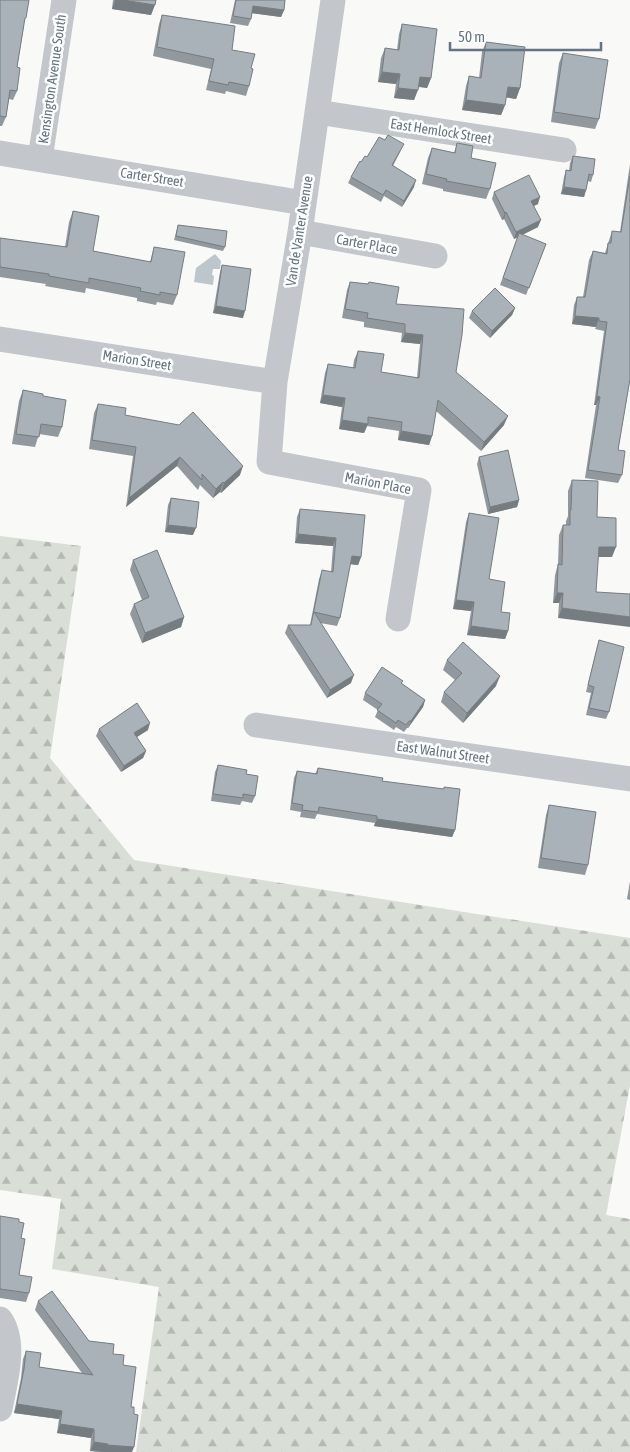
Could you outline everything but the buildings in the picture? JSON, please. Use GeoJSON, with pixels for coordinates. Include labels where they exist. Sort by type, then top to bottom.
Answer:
{"type":"FeatureCollection","features":[{"type":"Feature","properties":{"kind":"street","name":"Kensington Avenue South"},"geometry":{"type":"LineString","coordinates":[[40,159],[64,0]]}},
{"type":"Feature","properties":{"kind":"street","name":"Van de Vanter Avenue"},"geometry":{"type":"LineString","coordinates":[[269,462],[275,382],[300,232],[333,0]]}},
{"type":"Feature","properties":{"kind":"street","name":"East Hemlock Street"},"geometry":{"type":"LineString","coordinates":[[317,112],[564,150]]}},
{"type":"Feature","properties":{"kind":"street","name":"Carter Street"},"geometry":{"type":"LineString","coordinates":[[0,153],[304,203]]}},
{"type":"Feature","properties":{"kind":"street","name":"Carter Place"},"geometry":{"type":"LineString","coordinates":[[300,232],[435,256]]}},
{"type":"Feature","properties":{"kind":"street","name":"Marion Street"},"geometry":{"type":"LineString","coordinates":[[0,339],[275,382]]}},
{"type":"Feature","properties":{"kind":"street","name":"Marion Place"},"geometry":{"type":"LineString","coordinates":[[269,462],[418,490],[398,619]]}},
{"type":"Feature","properties":{"kind":"street","name":"East Walnut Street"},"geometry":{"type":"LineString","coordinates":[[256,725],[630,779]]}},
{"type":"Feature","properties":{"kind":"street"},"geometry":{"type":"LineString","coordinates":[[0,1319],[4,1324],[8,1343],[7,1369],[0,1409]]}},
{"type":"Feature","properties":{"kind":"green space"},"geometry":{"type":"Polygon","coordinates":[[[0,536],[81,546],[50,758],[134,860],[630,938],[630,1085],[606,1215],[630,1219],[630,1452],[136,1452],[159,1287],[52,1269],[61,1199],[0,1190],[0,536]]]}},
{"type":"Feature","properties":{"kind":"shaded area"},"geometry":{"type":"Polygon","coordinates":[[[215,254],[221,261],[220,269],[213,269],[213,285],[194,282],[196,268],[215,254]]]}}]}
